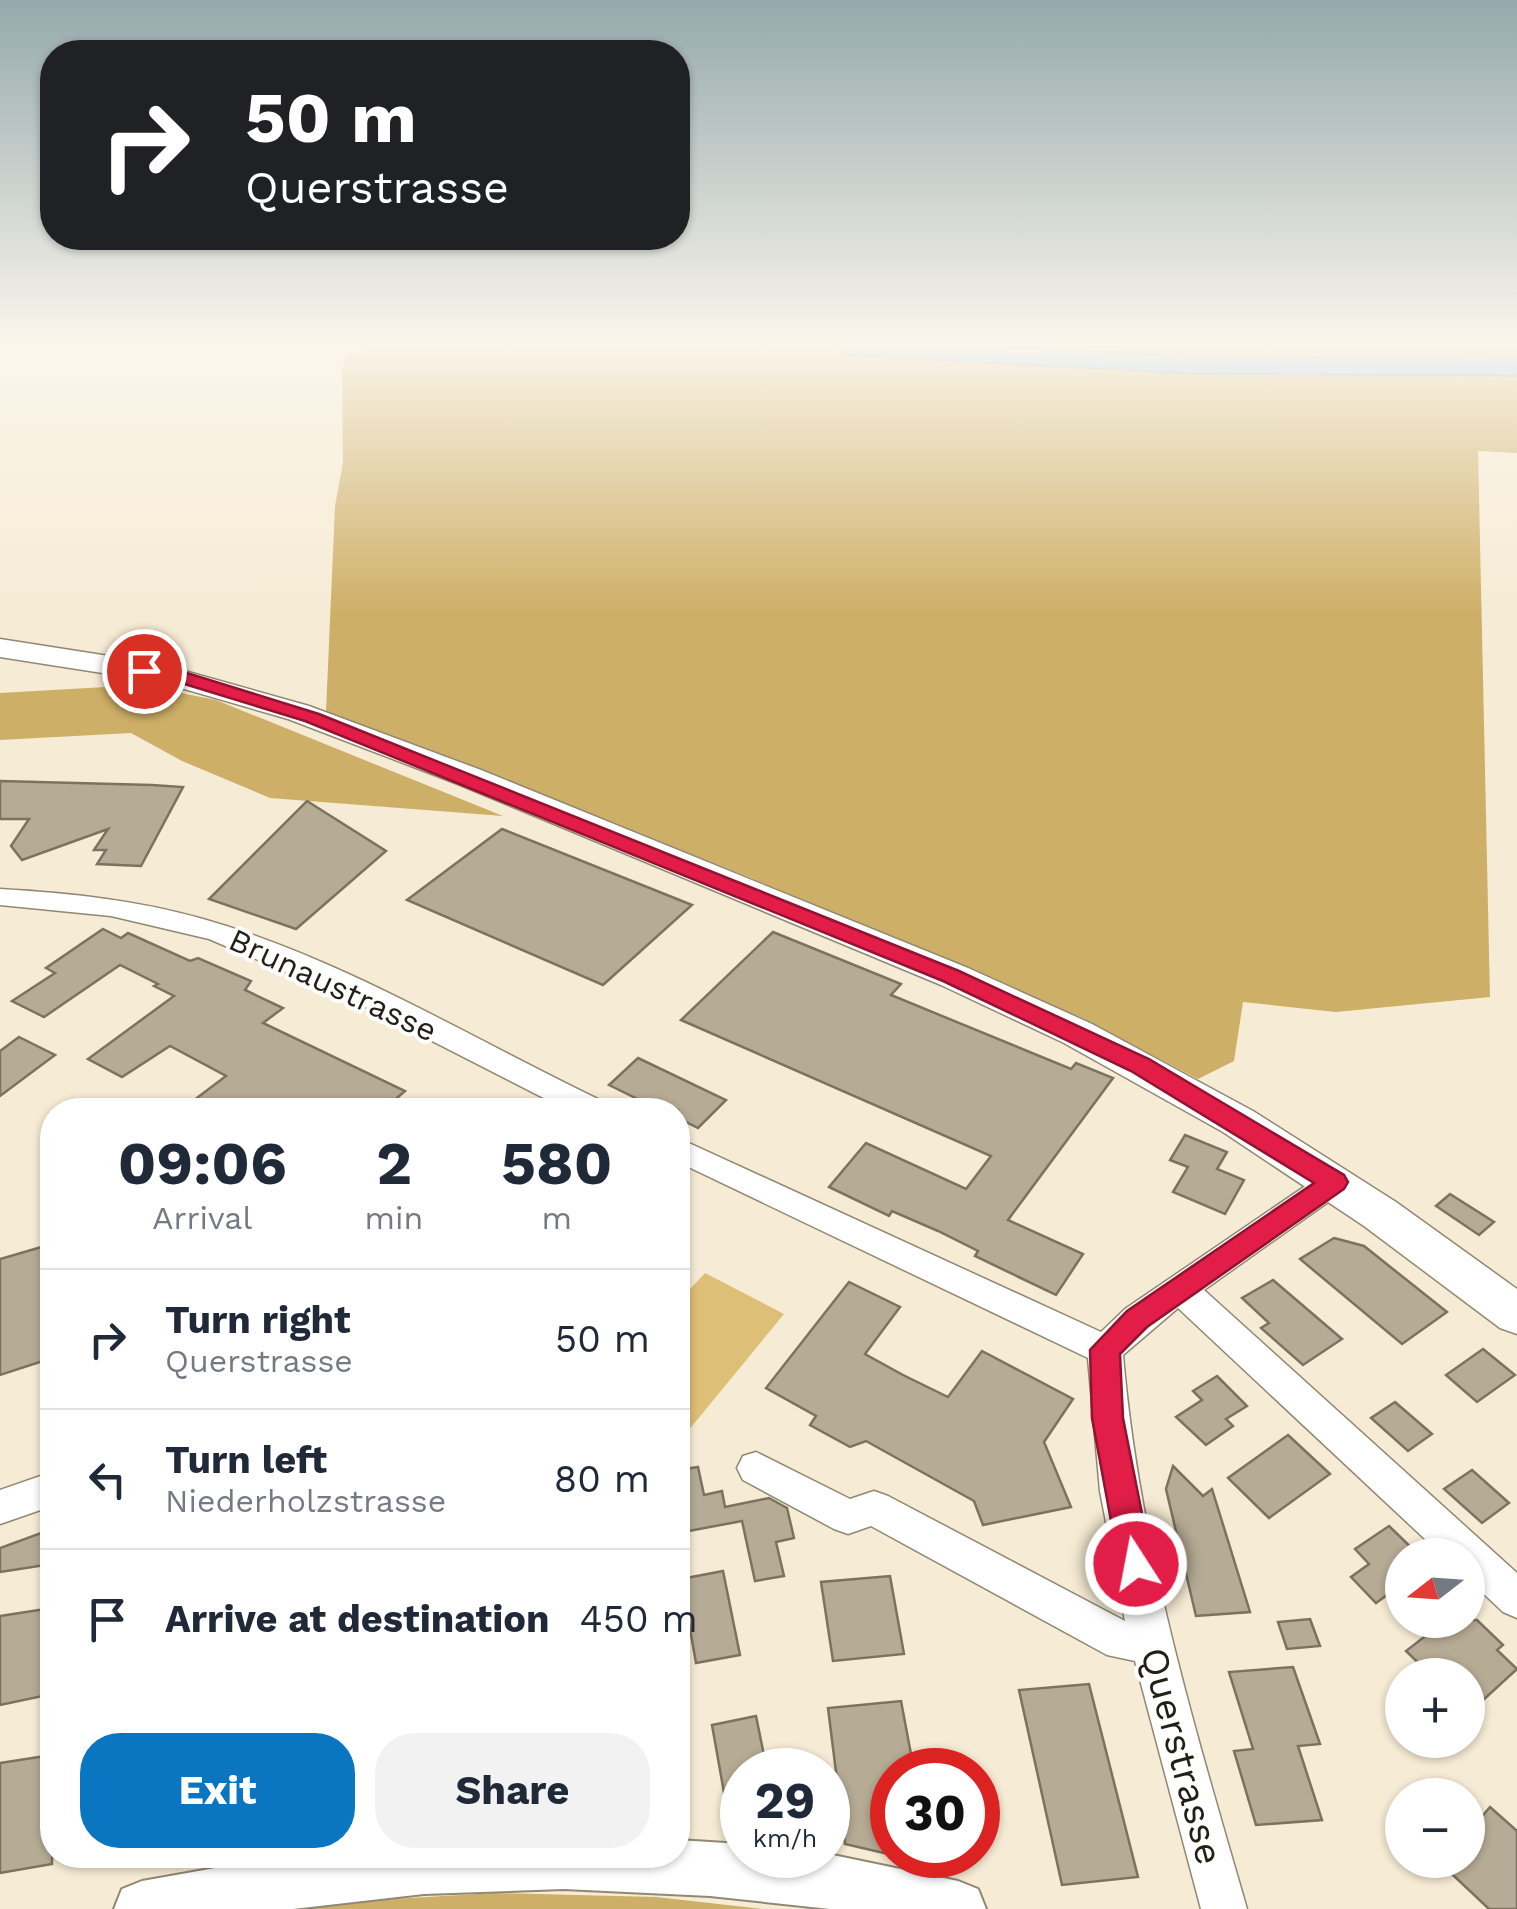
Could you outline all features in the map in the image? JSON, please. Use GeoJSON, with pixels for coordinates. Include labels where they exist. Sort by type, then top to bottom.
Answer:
{"type":"FeatureCollection","features":[{"type":"Feature","properties":{"kind":"main road"},"geometry":{"type":"LineString","coordinates":[[0,648],[181,677],[312,718],[843,930],[1048,1020],[1192,1094],[1334,1182],[1517,1314]]}},
{"type":"Feature","properties":{"kind":"street","name":"Brunaustrasse"},"geometry":{"type":"LineString","coordinates":[[0,897],[78,902],[216,932],[283,957],[570,1098]]}},
{"type":"Feature","properties":{"kind":"street"},"geometry":{"type":"LineString","coordinates":[[690,1155],[1105,1350],[1137,1319],[1334,1182]]}},
{"type":"Feature","properties":{"kind":"street"},"geometry":{"type":"LineString","coordinates":[[1181,1290],[1517,1598]]}},
{"type":"Feature","properties":{"kind":"street","name":"Querstrasse"},"geometry":{"type":"LineString","coordinates":[[1105,1350],[1107,1418],[1150,1641],[1224,1909]]}},
{"type":"Feature","properties":{"kind":"street"},"geometry":{"type":"LineString","coordinates":[[756,1468],[848,1517],[874,1508],[1122,1640],[1150,1641]]}},
{"type":"Feature","properties":{"kind":"street"},"geometry":{"type":"LineString","coordinates":[[0,1507],[40,1493]]}},
{"type":"Feature","properties":{"kind":"street"},"geometry":{"type":"LineString","coordinates":[[142,1909],[312,1876],[389,1868]]}},
{"type":"Feature","properties":{"kind":"street"},"geometry":{"type":"LineString","coordinates":[[689,1868],[807,1878],[958,1909]]}},
{"type":"Feature","properties":{"kind":"shaded area"},"geometry":{"type":"Polygon","coordinates":[[[343,435],[1517,435],[1517,453],[1478,451],[1490,997],[1336,1012],[1243,1002],[1234,1061],[1198,1079],[1076,1015],[1071,1017],[751,878],[326,712],[335,506],[343,463],[343,435]]]}},
{"type":"Feature","properties":{"kind":"shaded area"},"geometry":{"type":"Polygon","coordinates":[[[141,685],[216,700],[503,816],[270,798],[182,761],[131,733],[0,740],[0,693],[141,685]]]}},
{"type":"Feature","properties":{"kind":"shaded area"},"geometry":{"type":"Polygon","coordinates":[[[705,1273],[784,1314],[690,1429],[690,1289],[705,1273]]]}},
{"type":"Feature","properties":{"kind":"shaded area"},"geometry":{"type":"Polygon","coordinates":[[[494,1893],[656,1897],[763,1909],[304,1909],[344,1902],[494,1893]]]}},
{"type":"Feature","properties":{"kind":"building"},"geometry":{"type":"Polygon","coordinates":[[[0,781],[183,787],[141,866],[97,864],[106,850],[94,850],[108,829],[22,860],[11,846],[29,819],[0,819],[0,781]]]}},
{"type":"Feature","properties":{"kind":"building"},"geometry":{"type":"Polygon","coordinates":[[[307,801],[386,851],[296,929],[209,899],[307,801]]]}},
{"type":"Feature","properties":{"kind":"building"},"geometry":{"type":"Polygon","coordinates":[[[502,829],[692,905],[603,985],[407,900],[502,829]]]}},
{"type":"Feature","properties":{"kind":"building"},"geometry":{"type":"Polygon","coordinates":[[[103,929],[121,938],[128,933],[190,961],[198,958],[251,981],[245,990],[283,1008],[263,1023],[405,1091],[397,1098],[197,1098],[226,1076],[170,1046],[122,1077],[88,1059],[174,996],[120,965],[44,1017],[12,1001],[55,973],[46,968],[103,929]]]}},
{"type":"Feature","properties":{"kind":"building"},"geometry":{"type":"Polygon","coordinates":[[[773,932],[901,984],[891,995],[1071,1069],[1076,1063],[1113,1078],[1008,1220],[1083,1254],[1056,1295],[975,1256],[978,1251],[938,1231],[892,1211],[889,1216],[829,1187],[866,1143],[966,1189],[991,1156],[681,1020],[773,932]]]}},
{"type":"Feature","properties":{"kind":"building"},"geometry":{"type":"Polygon","coordinates":[[[19,1037],[55,1055],[0,1096],[0,1051],[19,1037]]]}},
{"type":"Feature","properties":{"kind":"building"},"geometry":{"type":"Polygon","coordinates":[[[638,1058],[726,1100],[698,1128],[690,1124],[690,1098],[636,1098],[609,1085],[638,1058]]]}},
{"type":"Feature","properties":{"kind":"building"},"geometry":{"type":"Polygon","coordinates":[[[1185,1135],[1227,1152],[1217,1169],[1244,1180],[1225,1214],[1173,1192],[1188,1167],[1170,1160],[1185,1135]]]}},
{"type":"Feature","properties":{"kind":"building"},"geometry":{"type":"Polygon","coordinates":[[[1450,1194],[1494,1222],[1479,1235],[1436,1206],[1450,1194]]]}},
{"type":"Feature","properties":{"kind":"building"},"geometry":{"type":"Polygon","coordinates":[[[1334,1238],[1364,1246],[1447,1312],[1402,1344],[1300,1259],[1334,1238]]]}},
{"type":"Feature","properties":{"kind":"building"},"geometry":{"type":"Polygon","coordinates":[[[40,1247],[40,1362],[0,1375],[0,1259],[40,1247]]]}},
{"type":"Feature","properties":{"kind":"building"},"geometry":{"type":"Polygon","coordinates":[[[1273,1280],[1342,1339],[1303,1365],[1261,1328],[1269,1323],[1242,1298],[1273,1280]]]}},
{"type":"Feature","properties":{"kind":"building"},"geometry":{"type":"Polygon","coordinates":[[[849,1282],[900,1307],[865,1354],[903,1375],[948,1397],[982,1351],[1073,1399],[1044,1442],[1071,1507],[983,1525],[974,1501],[866,1441],[850,1447],[810,1425],[816,1416],[766,1388],[849,1282]]]}},
{"type":"Feature","properties":{"kind":"building"},"geometry":{"type":"Polygon","coordinates":[[[1483,1349],[1515,1375],[1477,1402],[1446,1375],[1483,1349]]]}},
{"type":"Feature","properties":{"kind":"building"},"geometry":{"type":"Polygon","coordinates":[[[1217,1376],[1247,1406],[1226,1419],[1233,1426],[1206,1445],[1176,1417],[1202,1400],[1193,1391],[1217,1376]]]}},
{"type":"Feature","properties":{"kind":"building"},"geometry":{"type":"Polygon","coordinates":[[[1395,1402],[1432,1434],[1408,1451],[1371,1418],[1395,1402]]]}},
{"type":"Feature","properties":{"kind":"building"},"geometry":{"type":"Polygon","coordinates":[[[1288,1435],[1330,1474],[1269,1518],[1228,1478],[1288,1435]]]}},
{"type":"Feature","properties":{"kind":"building"},"geometry":{"type":"Polygon","coordinates":[[[1173,1466],[1203,1496],[1212,1489],[1250,1612],[1196,1616],[1166,1489],[1173,1466]]]}},
{"type":"Feature","properties":{"kind":"building"},"geometry":{"type":"Polygon","coordinates":[[[698,1467],[704,1495],[722,1491],[725,1507],[769,1498],[787,1508],[794,1538],[776,1542],[784,1576],[755,1581],[742,1521],[690,1531],[690,1468],[698,1467]]]}},
{"type":"Feature","properties":{"kind":"building"},"geometry":{"type":"Polygon","coordinates":[[[1472,1470],[1509,1503],[1482,1523],[1444,1489],[1472,1470]]]}},
{"type":"Feature","properties":{"kind":"building"},"geometry":{"type":"Polygon","coordinates":[[[1389,1526],[1401,1538],[1385,1538],[1385,1596],[1376,1603],[1351,1577],[1369,1564],[1355,1549],[1389,1526]]]}},
{"type":"Feature","properties":{"kind":"building"},"geometry":{"type":"Polygon","coordinates":[[[40,1533],[40,1566],[0,1572],[0,1548],[40,1533]]]}},
{"type":"Feature","properties":{"kind":"building"},"geometry":{"type":"Polygon","coordinates":[[[723,1571],[740,1655],[696,1663],[690,1629],[690,1577],[723,1571]]]}},
{"type":"Feature","properties":{"kind":"building"},"geometry":{"type":"Polygon","coordinates":[[[890,1576],[904,1654],[833,1661],[821,1582],[890,1576]]]}},
{"type":"Feature","properties":{"kind":"building"},"geometry":{"type":"Polygon","coordinates":[[[40,1610],[40,1697],[0,1705],[0,1616],[40,1610]]]}},
{"type":"Feature","properties":{"kind":"building"},"geometry":{"type":"Polygon","coordinates":[[[1310,1619],[1320,1646],[1287,1649],[1278,1622],[1310,1619]]]}},
{"type":"Feature","properties":{"kind":"building"},"geometry":{"type":"Polygon","coordinates":[[[1485,1628],[1503,1645],[1497,1650],[1517,1669],[1485,1698],[1485,1658],[1413,1658],[1406,1651],[1423,1638],[1485,1638],[1485,1628]]]}},
{"type":"Feature","properties":{"kind":"building"},"geometry":{"type":"Polygon","coordinates":[[[1293,1667],[1320,1744],[1298,1746],[1322,1820],[1256,1825],[1234,1751],[1253,1749],[1229,1672],[1293,1667]]]}},
{"type":"Feature","properties":{"kind":"building"},"geometry":{"type":"Polygon","coordinates":[[[1089,1684],[1138,1877],[1062,1885],[1019,1690],[1089,1684]]]}},
{"type":"Feature","properties":{"kind":"building"},"geometry":{"type":"Polygon","coordinates":[[[901,1701],[910,1748],[870,1748],[870,1850],[850,1845],[850,1748],[833,1748],[828,1708],[901,1701]]]}},
{"type":"Feature","properties":{"kind":"building"},"geometry":{"type":"Polygon","coordinates":[[[756,1716],[763,1748],[720,1748],[720,1770],[712,1725],[756,1716]]]}},
{"type":"Feature","properties":{"kind":"building"},"geometry":{"type":"Polygon","coordinates":[[[40,1757],[40,1866],[0,1873],[0,1763],[40,1757]]]}},
{"type":"Feature","properties":{"kind":"building"},"geometry":{"type":"Polygon","coordinates":[[[1490,1807],[1517,1831],[1517,1909],[1489,1909],[1456,1878],[1485,1878],[1485,1813],[1490,1807]]]}},
{"type":"Feature","properties":{"kind":"route"},"geometry":{"type":"LineString","coordinates":[[144,671],[181,677],[312,718],[445,768],[987,991],[1140,1065],[1334,1182],[1137,1319],[1105,1350],[1107,1418],[1136,1564]]}}]}
